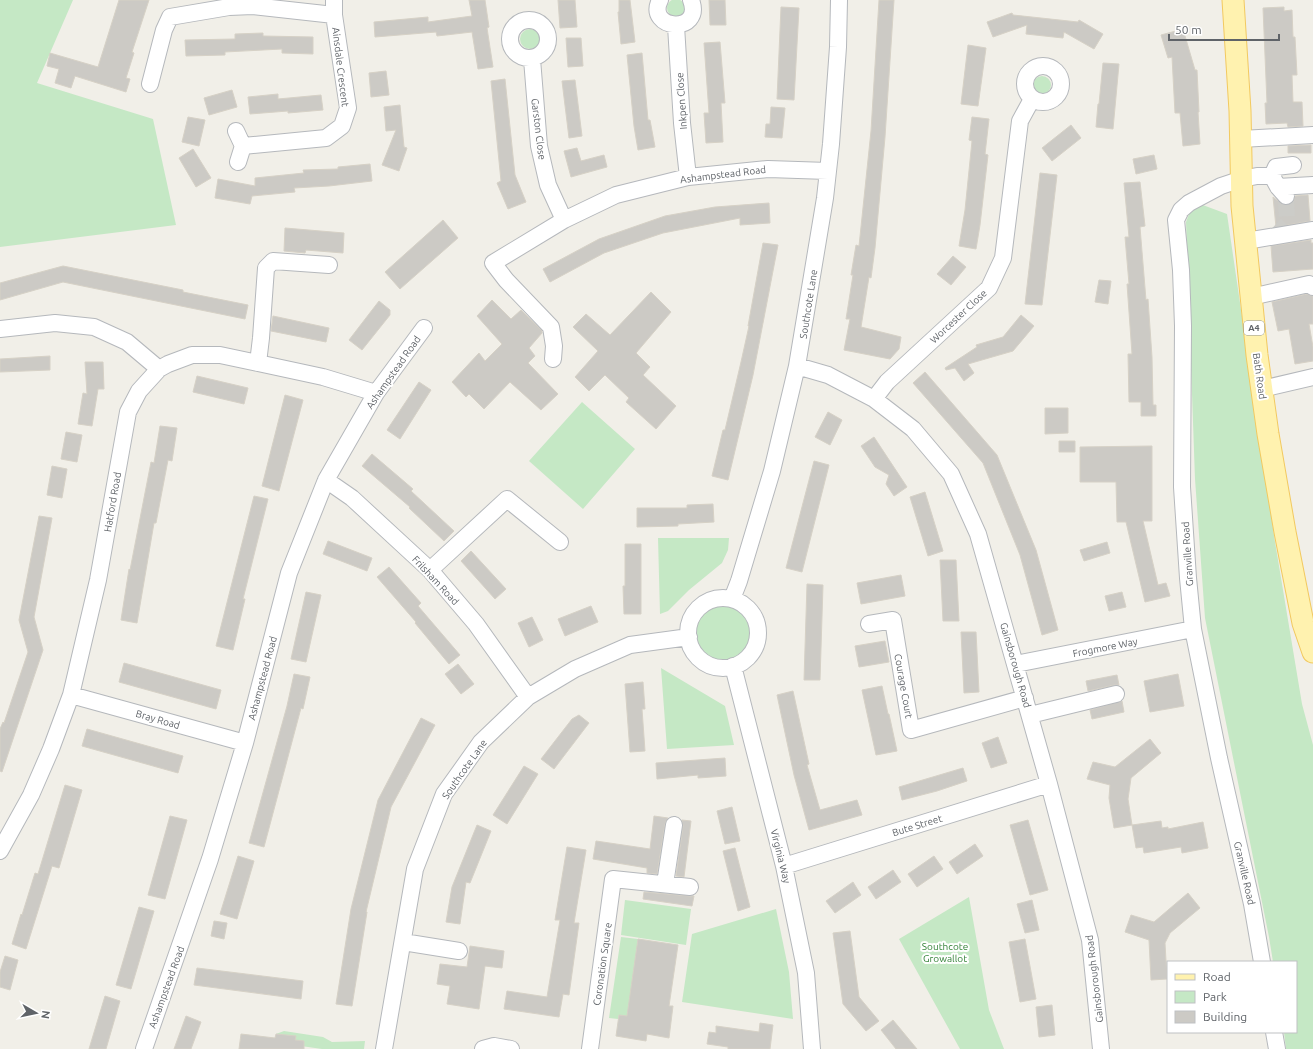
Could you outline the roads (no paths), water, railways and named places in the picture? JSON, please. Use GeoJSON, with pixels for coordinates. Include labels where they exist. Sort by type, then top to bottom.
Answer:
{"type":"FeatureCollection","features":[{"type":"Feature","properties":{"kind":"main road","name":"Bath Road"},"geometry":{"type":"LineString","coordinates":[[1233,0],[1241,139],[1242,206],[1262,389],[1278,493],[1303,623],[1313,652]]}},
{"type":"Feature","properties":{"kind":"street"},"geometry":{"type":"LineString","coordinates":[[660,0],[658,8],[662,19],[671,25],[676,26],[682,24],[691,17],[693,11],[691,0]]}},
{"type":"Feature","properties":{"kind":"street","name":"Southcote Lane"},"geometry":{"type":"LineString","coordinates":[[732,599],[739,581],[772,471],[797,366],[825,198],[838,47],[839,0]]}},
{"type":"Feature","properties":{"kind":"street"},"geometry":{"type":"LineString","coordinates":[[150,84],[164,30],[170,17],[229,6],[334,8]]}},
{"type":"Feature","properties":{"kind":"street","name":"Ainsdale Crescent"},"geometry":{"type":"LineString","coordinates":[[243,146],[326,138],[342,126],[348,108],[334,8]]}},
{"type":"Feature","properties":{"kind":"street","name":"Inkpen Close"},"geometry":{"type":"LineString","coordinates":[[676,26],[682,123],[688,177]]}},
{"type":"Feature","properties":{"kind":"street","name":"Garston Close"},"geometry":{"type":"LineString","coordinates":[[532,59],[539,146],[548,185],[564,220]]}},
{"type":"Feature","properties":{"kind":"street","name":"Worcester Close"},"geometry":{"type":"LineString","coordinates":[[874,399],[887,382],[989,288],[1004,258],[1020,121],[1032,99]]}},
{"type":"Feature","properties":{"kind":"street"},"geometry":{"type":"LineString","coordinates":[[236,131],[243,146],[238,162]]}},
{"type":"Feature","properties":{"kind":"street"},"geometry":{"type":"LineString","coordinates":[[1241,139],[1313,135]]}},
{"type":"Feature","properties":{"kind":"street"},"geometry":{"type":"LineString","coordinates":[[1279,186],[1276,167],[1293,165]]}},
{"type":"Feature","properties":{"kind":"street","name":"Ashampstead Road"},"geometry":{"type":"LineString","coordinates":[[553,359],[554,346],[550,327],[506,280],[493,263],[564,220],[616,195],[688,177],[768,169],[828,171]]}},
{"type":"Feature","properties":{"kind":"street","name":"Granville Road"},"geometry":{"type":"LineString","coordinates":[[1262,961],[1252,904],[1218,758],[1193,629],[1182,487],[1183,326],[1181,270],[1176,220],[1181,210],[1188,203],[1221,186],[1242,179],[1257,176],[1279,186],[1313,185]]}},
{"type":"Feature","properties":{"kind":"street"},"geometry":{"type":"LineString","coordinates":[[1246,241],[1312,230]]}},
{"type":"Feature","properties":{"kind":"street"},"geometry":{"type":"LineString","coordinates":[[258,363],[266,268],[273,261],[329,265]]}},
{"type":"Feature","properties":{"kind":"street"},"geometry":{"type":"LineString","coordinates":[[1251,297],[1309,284],[1313,287]]}},
{"type":"Feature","properties":{"kind":"street"},"geometry":{"type":"LineString","coordinates":[[0,329],[55,323],[94,327],[128,342],[159,369]]}},
{"type":"Feature","properties":{"kind":"street","name":"Ashampstead Road"},"geometry":{"type":"LineString","coordinates":[[144,1049],[210,860],[244,743],[289,573],[326,480],[376,393],[424,328]]}},
{"type":"Feature","properties":{"kind":"street","name":"Hatford Road"},"geometry":{"type":"LineString","coordinates":[[2,843],[34,788],[51,749],[71,695],[98,580],[128,412],[139,390],[159,369],[168,364],[192,355],[220,355],[322,377],[376,393]]}},
{"type":"Feature","properties":{"kind":"street","name":"Gainsborough Road"},"geometry":{"type":"LineString","coordinates":[[797,366],[828,374],[874,399],[913,429],[951,474],[978,534],[1016,664],[1090,940],[1102,1049]]}},
{"type":"Feature","properties":{"kind":"street"},"geometry":{"type":"LineString","coordinates":[[1262,389],[1313,377]]}},
{"type":"Feature","properties":{"kind":"street","name":"Frilsham Road"},"geometry":{"type":"LineString","coordinates":[[326,480],[352,498],[430,570],[476,624],[528,697]]}},
{"type":"Feature","properties":{"kind":"street"},"geometry":{"type":"LineString","coordinates":[[430,570],[507,499],[560,542]]}},
{"type":"Feature","properties":{"kind":"street"},"geometry":{"type":"LineString","coordinates":[[721,598],[732,599],[743,604],[752,613],[757,624],[758,631],[757,644],[752,653],[744,662],[724,668],[714,667],[698,657],[692,648],[689,637],[689,625],[694,615],[709,601],[721,598]]}},
{"type":"Feature","properties":{"kind":"street","name":"Courage Court"},"geometry":{"type":"LineString","coordinates":[[869,624],[892,620],[911,730],[1025,698]]}},
{"type":"Feature","properties":{"kind":"street","name":"Frogmore Way"},"geometry":{"type":"LineString","coordinates":[[1016,664],[1193,629]]}},
{"type":"Feature","properties":{"kind":"street","name":"Southcote Lane"},"geometry":{"type":"LineString","coordinates":[[384,1049],[415,869],[444,794],[481,742],[528,697],[575,669],[630,645],[689,637]]}},
{"type":"Feature","properties":{"kind":"street","name":"Virginia Way"},"geometry":{"type":"LineString","coordinates":[[733,666],[784,866],[806,973],[812,1049]]}},
{"type":"Feature","properties":{"kind":"street"},"geometry":{"type":"LineString","coordinates":[[1030,715],[1116,694]]}},
{"type":"Feature","properties":{"kind":"street","name":"Bray Road"},"geometry":{"type":"LineString","coordinates":[[71,695],[244,743]]}},
{"type":"Feature","properties":{"kind":"street","name":"Bute Street"},"geometry":{"type":"LineString","coordinates":[[784,866],[1049,784]]}},
{"type":"Feature","properties":{"kind":"street"},"geometry":{"type":"LineString","coordinates":[[674,825],[665,884],[690,887]]}},
{"type":"Feature","properties":{"kind":"street","name":"Coronation Square"},"geometry":{"type":"LineString","coordinates":[[590,1049],[613,879],[665,884]]}},
{"type":"Feature","properties":{"kind":"street"},"geometry":{"type":"LineString","coordinates":[[403,942],[459,951]]}},
{"type":"Feature","properties":{"kind":"street"},"geometry":{"type":"LineString","coordinates":[[1274,1033],[1277,1049]]}},
{"type":"Feature","properties":{"kind":"street"},"geometry":{"type":"LineString","coordinates":[[483,1049],[494,1046],[511,1049]]}},
{"type":"Feature","properties":{"kind":"tunnel"},"geometry":{"type":"LineString","coordinates":[[1276,236],[1287,224],[1286,196]]}},
{"type":"Feature","properties":{"kind":"park label","name":"Southcote Growallot"},"geometry":{"type":"Point","coordinates":[945,952]}}]}
